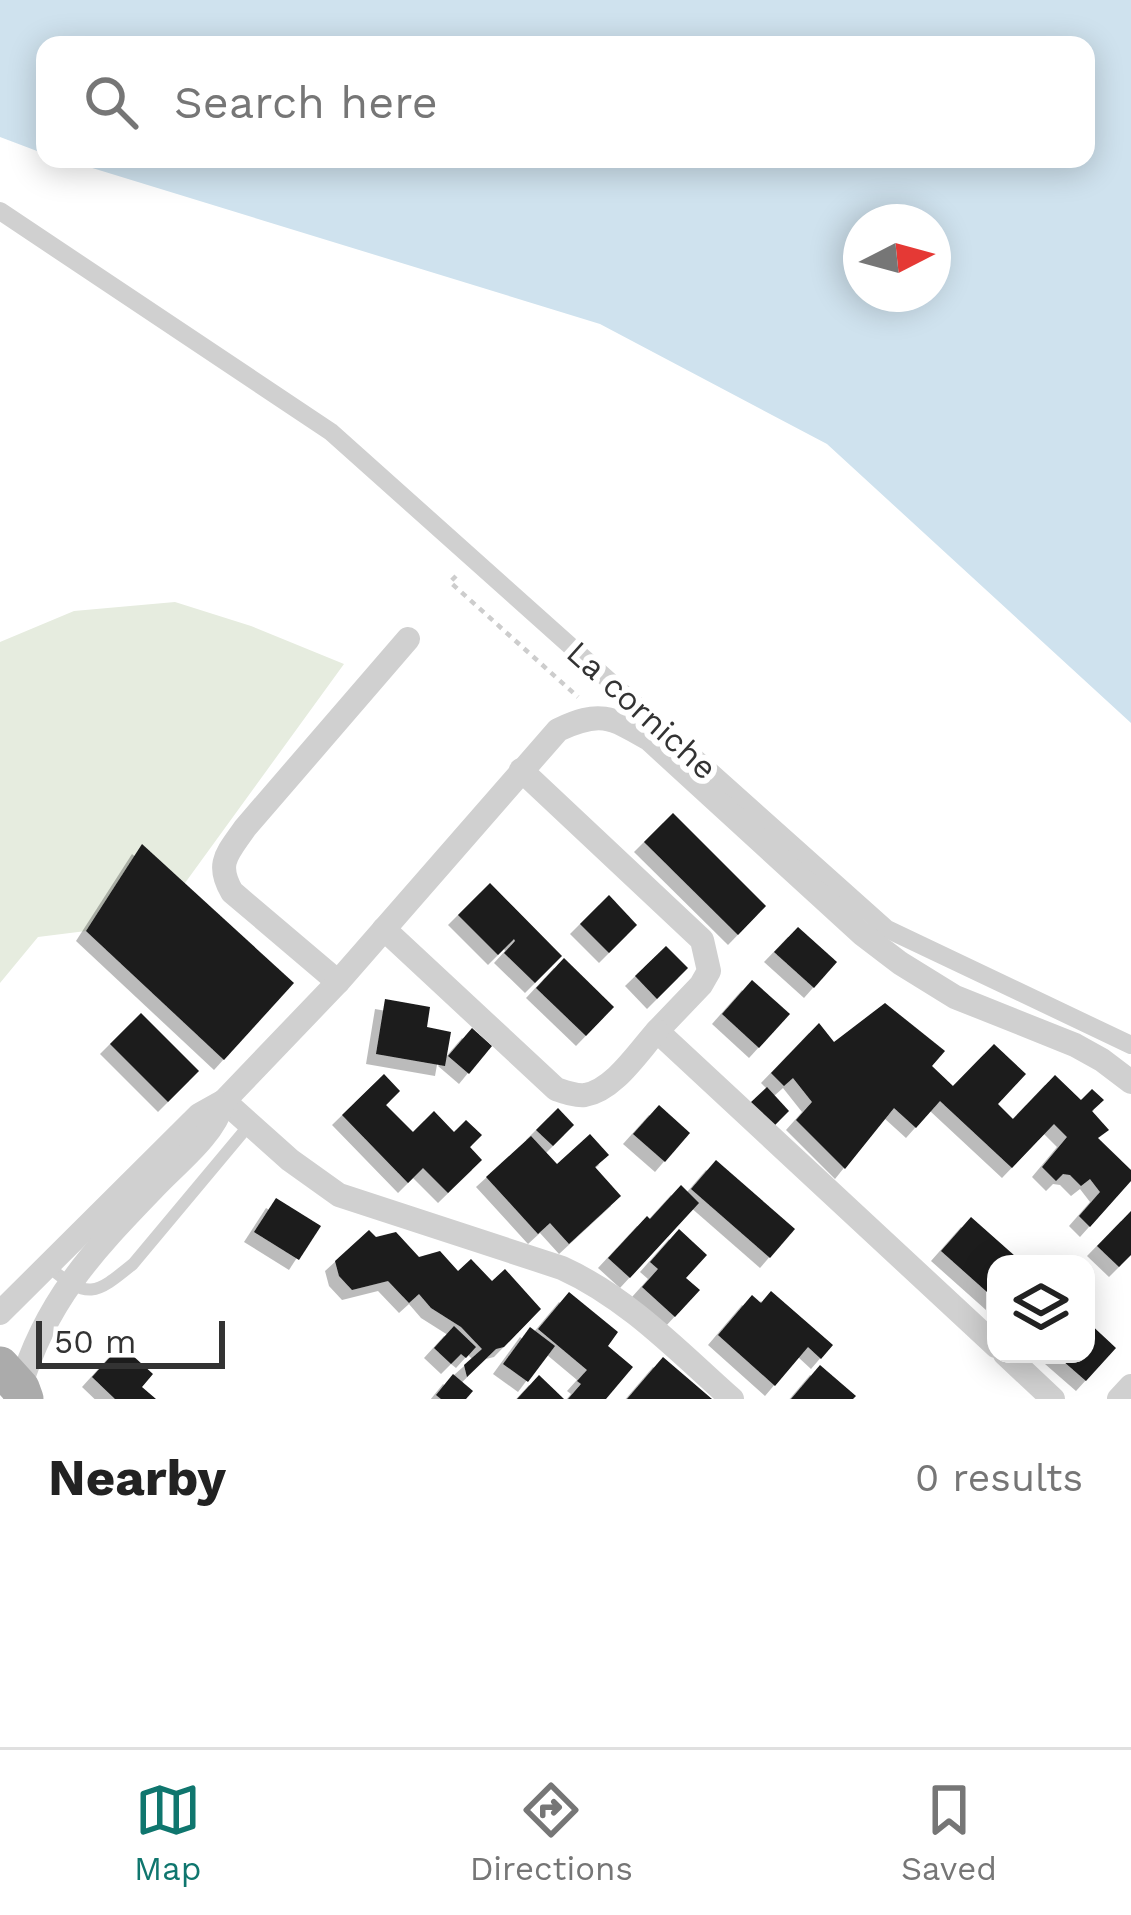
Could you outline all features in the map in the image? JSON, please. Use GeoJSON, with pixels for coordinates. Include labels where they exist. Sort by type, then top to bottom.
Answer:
{"type":"FeatureCollection","features":[{"type":"Feature","properties":{"kind":"street","name":"La corniche"},"geometry":{"type":"LineString","coordinates":[[0,211],[331,432],[887,929],[1131,1045]]}},
{"type":"Feature","properties":{"kind":"street"},"geometry":{"type":"LineString","coordinates":[[338,982],[232,892],[223,862],[245,828],[408,639]]}},
{"type":"Feature","properties":{"kind":"street"},"geometry":{"type":"LineString","coordinates":[[0,1313],[59,1275],[185,1142],[199,1114],[224,1101],[338,982],[521,770],[559,730],[581,718],[618,721],[649,739],[862,934],[900,963],[955,997],[1088,1052],[1131,1082]]}},
{"type":"Feature","properties":{"kind":"street"},"geometry":{"type":"LineString","coordinates":[[384,928],[556,1089],[572,1094],[585,1095],[610,1082],[701,985],[709,971],[702,940],[521,770]]}},
{"type":"Feature","properties":{"kind":"street"},"geometry":{"type":"LineString","coordinates":[[657,1031],[987,1338]]}},
{"type":"Feature","properties":{"kind":"street"},"geometry":{"type":"LineString","coordinates":[[224,1101],[290,1160],[339,1195],[590,1280],[620,1300],[732,1399]]}},
{"type":"Feature","properties":{"kind":"street"},"geometry":{"type":"LineString","coordinates":[[15,1384],[59,1275]]}},
{"type":"Feature","properties":{"kind":"street"},"geometry":{"type":"LineString","coordinates":[[1015,1363],[1053,1399]]}},
{"type":"Feature","properties":{"kind":"street"},"geometry":{"type":"LineString","coordinates":[[1119,1399],[1131,1386]]}},
{"type":"Feature","properties":{"kind":"lane"},"geometry":{"type":"LineString","coordinates":[[59,1275],[82,1290],[96,1289],[134,1264],[250,1124]]}},
{"type":"Feature","properties":{"kind":"path"},"geometry":{"type":"LineString","coordinates":[[450,582],[600,716]]}},
{"type":"Feature","properties":{"kind":"shaded area"},"geometry":{"type":"Polygon","coordinates":[[[175,602],[251,626],[344,664],[185,883],[142,845],[86,931],[38,937],[0,983],[0,642],[74,611],[175,602]]]}},
{"type":"Feature","properties":{"kind":"water"},"geometry":{"type":"Polygon","coordinates":[[[0,0],[1131,0],[1131,723],[827,444],[600,324],[92,168],[1095,168],[1095,36],[36,36],[36,151],[0,137],[0,0]]]}},
{"type":"Feature","properties":{"kind":"building"},"geometry":{"type":"Polygon","coordinates":[[[673,813],[766,906],[738,935],[644,842],[673,813]]]}},
{"type":"Feature","properties":{"kind":"building"},"geometry":{"type":"Polygon","coordinates":[[[142,844],[294,983],[224,1060],[86,931],[142,844]]]}},
{"type":"Feature","properties":{"kind":"building"},"geometry":{"type":"Polygon","coordinates":[[[490,883],[562,956],[535,983],[504,953],[514,939],[498,955],[458,915],[490,883]]]}},
{"type":"Feature","properties":{"kind":"building"},"geometry":{"type":"Polygon","coordinates":[[[609,895],[637,925],[609,953],[580,924],[609,895]]]}},
{"type":"Feature","properties":{"kind":"building"},"geometry":{"type":"Polygon","coordinates":[[[798,927],[837,962],[814,988],[774,952],[798,927]]]}},
{"type":"Feature","properties":{"kind":"building"},"geometry":{"type":"Polygon","coordinates":[[[666,946],[688,968],[657,999],[635,976],[666,946]]]}},
{"type":"Feature","properties":{"kind":"building"},"geometry":{"type":"Polygon","coordinates":[[[564,958],[614,1007],[586,1036],[536,988],[564,958]]]}},
{"type":"Feature","properties":{"kind":"building"},"geometry":{"type":"Polygon","coordinates":[[[752,980],[790,1014],[759,1048],[722,1014],[752,980]]]}},
{"type":"Feature","properties":{"kind":"building"},"geometry":{"type":"Polygon","coordinates":[[[385,999],[430,1007],[427,1027],[451,1032],[445,1066],[376,1054],[385,999]]]}},
{"type":"Feature","properties":{"kind":"building"},"geometry":{"type":"Polygon","coordinates":[[[885,1003],[945,1051],[932,1066],[953,1086],[994,1044],[1026,1074],[998,1104],[1013,1119],[1055,1075],[1081,1100],[1092,1089],[1104,1100],[1092,1111],[1109,1130],[1098,1138],[1131,1170],[1131,1181],[1090,1227],[1079,1216],[1100,1192],[1090,1179],[1081,1186],[1063,1174],[1056,1181],[1042,1167],[1067,1137],[1054,1124],[1012,1168],[940,1101],[916,1128],[894,1108],[845,1169],[796,1120],[812,1102],[793,1078],[784,1086],[771,1073],[819,1023],[834,1042],[885,1003]]]}},
{"type":"Feature","properties":{"kind":"building"},"geometry":{"type":"Polygon","coordinates":[[[141,1013],[199,1071],[168,1102],[110,1044],[141,1013]]]}},
{"type":"Feature","properties":{"kind":"building"},"geometry":{"type":"Polygon","coordinates":[[[472,1028],[492,1046],[469,1074],[448,1056],[472,1028]]]}},
{"type":"Feature","properties":{"kind":"building"},"geometry":{"type":"Polygon","coordinates":[[[384,1074],[400,1091],[386,1105],[413,1132],[434,1111],[454,1132],[466,1120],[482,1135],[470,1147],[482,1160],[448,1193],[423,1168],[408,1183],[342,1115],[384,1074]]]}},
{"type":"Feature","properties":{"kind":"building"},"geometry":{"type":"Polygon","coordinates":[[[767,1087],[789,1111],[772,1128],[750,1103],[767,1087]]]}},
{"type":"Feature","properties":{"kind":"building"},"geometry":{"type":"Polygon","coordinates":[[[659,1105],[690,1133],[665,1162],[633,1134],[659,1105]]]}},
{"type":"Feature","properties":{"kind":"building"},"geometry":{"type":"Polygon","coordinates":[[[558,1108],[574,1125],[553,1146],[536,1130],[558,1108]]]}},
{"type":"Feature","properties":{"kind":"building"},"geometry":{"type":"Polygon","coordinates":[[[590,1134],[609,1155],[595,1167],[621,1196],[569,1244],[550,1223],[538,1234],[486,1177],[531,1136],[557,1164],[590,1134]]]}},
{"type":"Feature","properties":{"kind":"building"},"geometry":{"type":"Polygon","coordinates":[[[716,1160],[795,1229],[770,1258],[691,1189],[716,1160]]]}},
{"type":"Feature","properties":{"kind":"building"},"geometry":{"type":"Polygon","coordinates":[[[681,1185],[699,1203],[630,1278],[608,1258],[681,1185]]]}},
{"type":"Feature","properties":{"kind":"building"},"geometry":{"type":"Polygon","coordinates":[[[276,1198],[321,1226],[299,1260],[254,1232],[276,1198]]]}},
{"type":"Feature","properties":{"kind":"building"},"geometry":{"type":"Polygon","coordinates":[[[1131,1211],[1131,1255],[1119,1267],[1097,1246],[1131,1211]]]}},
{"type":"Feature","properties":{"kind":"building"},"geometry":{"type":"Polygon","coordinates":[[[971,1217],[1014,1255],[987,1255],[987,1292],[941,1251],[971,1217]]]}},
{"type":"Feature","properties":{"kind":"building"},"geometry":{"type":"Polygon","coordinates":[[[679,1229],[707,1255],[686,1278],[700,1290],[675,1317],[642,1287],[658,1269],[650,1262],[679,1229]]]}},
{"type":"Feature","properties":{"kind":"building"},"geometry":{"type":"Polygon","coordinates":[[[369,1230],[376,1237],[396,1232],[419,1257],[440,1251],[458,1271],[471,1259],[492,1281],[505,1269],[541,1309],[467,1377],[464,1365],[482,1349],[461,1327],[419,1294],[409,1303],[388,1281],[352,1290],[339,1276],[335,1261],[369,1230]]]}},
{"type":"Feature","properties":{"kind":"building"},"geometry":{"type":"Polygon","coordinates":[[[771,1291],[833,1345],[821,1359],[808,1347],[775,1386],[718,1335],[752,1295],[761,1303],[771,1291]]]}},
{"type":"Feature","properties":{"kind":"building"},"geometry":{"type":"Polygon","coordinates":[[[569,1292],[618,1332],[608,1346],[633,1367],[606,1399],[568,1399],[587,1370],[538,1329],[569,1292]]]}},
{"type":"Feature","properties":{"kind":"building"},"geometry":{"type":"Polygon","coordinates":[[[454,1326],[476,1347],[451,1364],[434,1348],[454,1326]]]}},
{"type":"Feature","properties":{"kind":"building"},"geometry":{"type":"Polygon","coordinates":[[[530,1327],[555,1346],[528,1382],[503,1364],[530,1327]]]}},
{"type":"Feature","properties":{"kind":"building"},"geometry":{"type":"Polygon","coordinates":[[[1095,1328],[1116,1348],[1086,1381],[1065,1363],[1095,1363],[1095,1328]]]}},
{"type":"Feature","properties":{"kind":"building"},"geometry":{"type":"Polygon","coordinates":[[[121,1345],[153,1374],[142,1387],[156,1399],[115,1399],[92,1377],[121,1345]]]}},
{"type":"Feature","properties":{"kind":"building"},"geometry":{"type":"Polygon","coordinates":[[[663,1357],[712,1399],[627,1399],[663,1357]]]}},
{"type":"Feature","properties":{"kind":"building"},"geometry":{"type":"Polygon","coordinates":[[[820,1365],[856,1396],[791,1399],[820,1365]]]}},
{"type":"Feature","properties":{"kind":"building"},"geometry":{"type":"Polygon","coordinates":[[[453,1374],[473,1391],[466,1399],[436,1395],[453,1374]]]}},
{"type":"Feature","properties":{"kind":"building"},"geometry":{"type":"Polygon","coordinates":[[[539,1375],[564,1399],[517,1399],[539,1375]]]}}]}
